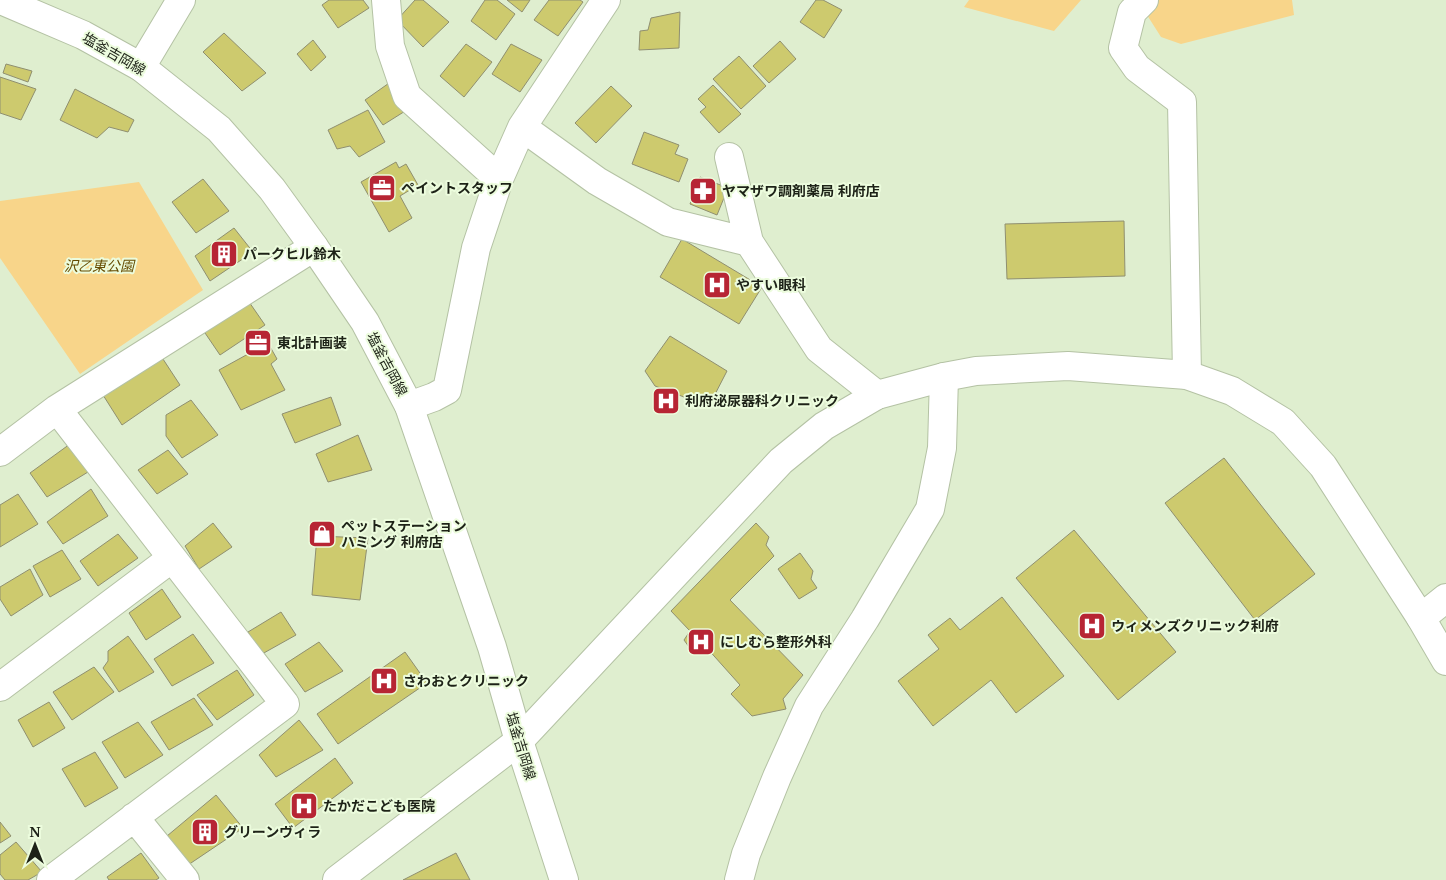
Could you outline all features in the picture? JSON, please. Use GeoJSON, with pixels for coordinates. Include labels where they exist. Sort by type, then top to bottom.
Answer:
{"type":"FeatureCollection","features":[{"type":"Feature","properties":{"kind":"street","name":"塩釜吉岡線"},"geometry":{"type":"LineString","coordinates":[[1,0],[83,35],[141,67],[219,129],[272,189],[366,322],[409,406],[492,647],[519,742],[564,880]]}},
{"type":"Feature","properties":{"kind":"street"},"geometry":{"type":"LineString","coordinates":[[141,67],[181,0]]}},
{"type":"Feature","properties":{"kind":"street"},"geometry":{"type":"LineString","coordinates":[[386,0],[390,46],[407,96],[499,179]]}},
{"type":"Feature","properties":{"kind":"street"},"geometry":{"type":"LineString","coordinates":[[409,406],[434,397],[446,390],[476,248],[499,179],[522,127],[606,0]]}},
{"type":"Feature","properties":{"kind":"street"},"geometry":{"type":"LineString","coordinates":[[1144,0],[1132,12],[1123,48],[1137,68],[1182,102],[1187,375]]}},
{"type":"Feature","properties":{"kind":"street"},"geometry":{"type":"LineString","coordinates":[[522,127],[597,181],[668,222],[748,242]]}},
{"type":"Feature","properties":{"kind":"street"},"geometry":{"type":"LineString","coordinates":[[729,157],[748,242],[819,349],[877,395]]}},
{"type":"Feature","properties":{"kind":"street"},"geometry":{"type":"LineString","coordinates":[[0,452],[57,409],[314,247]]}},
{"type":"Feature","properties":{"kind":"street"},"geometry":{"type":"LineString","coordinates":[[337,880],[519,742],[781,460],[824,426],[877,395],[944,376],[976,371],[1068,366],[1187,375],[1232,391],[1283,422],[1323,466],[1446,660]]}},
{"type":"Feature","properties":{"kind":"street"},"geometry":{"type":"LineString","coordinates":[[739,880],[746,854],[809,706],[865,619],[930,509],[942,448],[944,376]]}},
{"type":"Feature","properties":{"kind":"street"},"geometry":{"type":"LineString","coordinates":[[51,880],[285,704],[57,409]]}},
{"type":"Feature","properties":{"kind":"street"},"geometry":{"type":"LineString","coordinates":[[0,686],[172,558]]}},
{"type":"Feature","properties":{"kind":"street"},"geometry":{"type":"LineString","coordinates":[[1421,618],[1446,598]]}},
{"type":"Feature","properties":{"kind":"street"},"geometry":{"type":"LineString","coordinates":[[134,818],[185,880]]}},
{"type":"Feature","properties":{"kind":"green space"},"geometry":{"type":"Polygon","coordinates":[[[969,0],[1081,0],[1054,31],[964,7],[969,0]]]}},
{"type":"Feature","properties":{"kind":"green space"},"geometry":{"type":"Polygon","coordinates":[[[1155,0],[1292,0],[1294,15],[1181,44],[1161,37],[1147,15],[1155,0]]]}},
{"type":"Feature","properties":{"kind":"green space","name":"沢乙東公園"},"geometry":{"type":"Polygon","coordinates":[[[139,182],[203,290],[80,374],[0,258],[0,201],[139,182]]]}},
{"type":"Feature","properties":{"kind":"building"},"geometry":{"type":"Polygon","coordinates":[[[329,0],[363,0],[369,8],[338,28],[322,5],[329,0]]]}},
{"type":"Feature","properties":{"kind":"building"},"geometry":{"type":"Polygon","coordinates":[[[415,0],[423,0],[449,22],[423,47],[397,20],[415,0]]]}},
{"type":"Feature","properties":{"kind":"building"},"geometry":{"type":"Polygon","coordinates":[[[485,0],[497,0],[515,14],[496,40],[471,21],[485,0]]]}},
{"type":"Feature","properties":{"kind":"building"},"geometry":{"type":"Polygon","coordinates":[[[507,0],[530,0],[522,12],[507,0]]]}},
{"type":"Feature","properties":{"kind":"building"},"geometry":{"type":"Polygon","coordinates":[[[549,0],[580,0],[583,2],[558,36],[534,20],[549,0]]]}},
{"type":"Feature","properties":{"kind":"building"},"geometry":{"type":"Polygon","coordinates":[[[816,0],[823,0],[842,10],[824,38],[800,22],[816,0]]]}},
{"type":"Feature","properties":{"kind":"building"},"geometry":{"type":"Polygon","coordinates":[[[680,12],[679,48],[639,50],[640,31],[648,30],[651,18],[680,12]]]}},
{"type":"Feature","properties":{"kind":"building"},"geometry":{"type":"Polygon","coordinates":[[[224,33],[266,73],[242,91],[203,52],[224,33]]]}},
{"type":"Feature","properties":{"kind":"building"},"geometry":{"type":"Polygon","coordinates":[[[313,40],[326,57],[311,71],[297,54],[313,40]]]}},
{"type":"Feature","properties":{"kind":"building"},"geometry":{"type":"Polygon","coordinates":[[[780,41],[796,59],[769,83],[753,66],[780,41]]]}},
{"type":"Feature","properties":{"kind":"building"},"geometry":{"type":"Polygon","coordinates":[[[466,44],[492,62],[464,97],[440,76],[466,44]]]}},
{"type":"Feature","properties":{"kind":"building"},"geometry":{"type":"Polygon","coordinates":[[[511,44],[542,60],[520,92],[492,74],[511,44]]]}},
{"type":"Feature","properties":{"kind":"building"},"geometry":{"type":"Polygon","coordinates":[[[739,56],[766,86],[741,109],[713,79],[739,56]]]}},
{"type":"Feature","properties":{"kind":"building"},"geometry":{"type":"Polygon","coordinates":[[[6,64],[32,71],[28,82],[3,73],[6,64]]]}},
{"type":"Feature","properties":{"kind":"building"},"geometry":{"type":"Polygon","coordinates":[[[0,77],[36,89],[21,120],[0,113],[0,77]]]}},
{"type":"Feature","properties":{"kind":"building"},"geometry":{"type":"Polygon","coordinates":[[[392,81],[410,108],[383,125],[365,100],[392,81]]]}},
{"type":"Feature","properties":{"kind":"building"},"geometry":{"type":"Polygon","coordinates":[[[713,85],[741,114],[719,133],[700,112],[706,107],[698,99],[713,85]]]}},
{"type":"Feature","properties":{"kind":"building"},"geometry":{"type":"Polygon","coordinates":[[[611,86],[632,106],[596,143],[575,123],[611,86]]]}},
{"type":"Feature","properties":{"kind":"building"},"geometry":{"type":"Polygon","coordinates":[[[75,89],[134,120],[128,132],[109,127],[97,138],[60,120],[75,89]]]}},
{"type":"Feature","properties":{"kind":"building"},"geometry":{"type":"Polygon","coordinates":[[[368,110],[385,142],[359,157],[350,146],[337,149],[328,130],[368,110]]]}},
{"type":"Feature","properties":{"kind":"building"},"geometry":{"type":"Polygon","coordinates":[[[644,132],[679,145],[675,154],[688,159],[679,182],[632,164],[644,132]]]}},
{"type":"Feature","properties":{"kind":"building"},"geometry":{"type":"Polygon","coordinates":[[[396,162],[399,168],[406,164],[418,185],[400,196],[412,218],[389,232],[361,182],[396,162]]]}},
{"type":"Feature","properties":{"kind":"building"},"geometry":{"type":"Polygon","coordinates":[[[700,177],[728,188],[717,215],[690,204],[700,177]]]}},
{"type":"Feature","properties":{"kind":"building"},"geometry":{"type":"Polygon","coordinates":[[[203,179],[229,211],[196,233],[172,202],[203,179]]]}},
{"type":"Feature","properties":{"kind":"building"},"geometry":{"type":"Polygon","coordinates":[[[1124,221],[1125,276],[1007,279],[1005,224],[1124,221]]]}},
{"type":"Feature","properties":{"kind":"building","name":"パークヒル鈴木"},"geometry":{"type":"Polygon","coordinates":[[[234,228],[253,252],[210,281],[195,256],[234,228]]]}},
{"type":"Feature","properties":{"kind":"building"},"geometry":{"type":"Polygon","coordinates":[[[682,239],[762,287],[739,324],[660,277],[682,239]]]}},
{"type":"Feature","properties":{"kind":"building"},"geometry":{"type":"Polygon","coordinates":[[[247,299],[265,325],[220,355],[203,330],[247,299]]]}},
{"type":"Feature","properties":{"kind":"building"},"geometry":{"type":"Polygon","coordinates":[[[670,336],[727,371],[711,402],[684,397],[655,386],[645,371],[670,336]]]}},
{"type":"Feature","properties":{"kind":"building"},"geometry":{"type":"Polygon","coordinates":[[[268,343],[277,359],[271,364],[285,390],[241,410],[219,370],[268,343]]]}},
{"type":"Feature","properties":{"kind":"building"},"geometry":{"type":"Polygon","coordinates":[[[161,356],[180,385],[122,425],[103,395],[161,356]]]}},
{"type":"Feature","properties":{"kind":"building"},"geometry":{"type":"Polygon","coordinates":[[[331,397],[341,425],[295,443],[282,414],[331,397]]]}},
{"type":"Feature","properties":{"kind":"building"},"geometry":{"type":"Polygon","coordinates":[[[191,400],[218,435],[182,458],[166,436],[166,415],[191,400]]]}},
{"type":"Feature","properties":{"kind":"building"},"geometry":{"type":"Polygon","coordinates":[[[358,435],[372,470],[328,482],[316,454],[358,435]]]}},
{"type":"Feature","properties":{"kind":"building"},"geometry":{"type":"Polygon","coordinates":[[[70,444],[88,472],[47,497],[30,473],[70,444]]]}},
{"type":"Feature","properties":{"kind":"building"},"geometry":{"type":"Polygon","coordinates":[[[168,450],[188,474],[157,494],[138,470],[168,450]]]}},
{"type":"Feature","properties":{"kind":"building"},"geometry":{"type":"Polygon","coordinates":[[[1224,458],[1315,574],[1255,620],[1165,503],[1224,458]]]}},
{"type":"Feature","properties":{"kind":"building"},"geometry":{"type":"Polygon","coordinates":[[[91,489],[108,516],[63,544],[47,522],[91,489]]]}},
{"type":"Feature","properties":{"kind":"building"},"geometry":{"type":"Polygon","coordinates":[[[18,494],[38,524],[0,547],[0,505],[18,494]]]}},
{"type":"Feature","properties":{"kind":"building"},"geometry":{"type":"Polygon","coordinates":[[[213,523],[232,547],[199,569],[185,546],[213,523]]]}},
{"type":"Feature","properties":{"kind":"building"},"geometry":{"type":"Polygon","coordinates":[[[756,523],[769,537],[766,545],[774,556],[730,600],[803,675],[783,699],[786,709],[752,716],[731,694],[740,685],[706,647],[694,654],[684,640],[690,631],[671,611],[756,523]]]}},
{"type":"Feature","properties":{"kind":"building"},"geometry":{"type":"Polygon","coordinates":[[[1074,530],[1176,652],[1118,700],[1016,578],[1074,530]]]}},
{"type":"Feature","properties":{"kind":"building"},"geometry":{"type":"Polygon","coordinates":[[[118,534],[138,558],[98,586],[80,561],[118,534]]]}},
{"type":"Feature","properties":{"kind":"building"},"geometry":{"type":"Polygon","coordinates":[[[317,536],[368,538],[360,600],[312,595],[317,536]]]}},
{"type":"Feature","properties":{"kind":"building"},"geometry":{"type":"Polygon","coordinates":[[[62,550],[81,579],[50,597],[33,566],[62,550]]]}},
{"type":"Feature","properties":{"kind":"building"},"geometry":{"type":"Polygon","coordinates":[[[800,553],[813,571],[811,579],[817,588],[799,599],[778,569],[800,553]]]}},
{"type":"Feature","properties":{"kind":"building"},"geometry":{"type":"Polygon","coordinates":[[[30,569],[43,595],[11,616],[0,599],[0,587],[30,569]]]}},
{"type":"Feature","properties":{"kind":"building"},"geometry":{"type":"Polygon","coordinates":[[[162,589],[181,617],[146,640],[129,613],[162,589]]]}},
{"type":"Feature","properties":{"kind":"building"},"geometry":{"type":"Polygon","coordinates":[[[1002,597],[1064,676],[1016,713],[991,680],[933,726],[898,681],[939,649],[928,635],[950,618],[960,630],[1002,597]]]}},
{"type":"Feature","properties":{"kind":"building"},"geometry":{"type":"Polygon","coordinates":[[[281,612],[296,635],[262,654],[248,632],[281,612]]]}},
{"type":"Feature","properties":{"kind":"building"},"geometry":{"type":"Polygon","coordinates":[[[193,634],[214,663],[172,686],[154,659],[193,634]]]}},
{"type":"Feature","properties":{"kind":"building"},"geometry":{"type":"Polygon","coordinates":[[[128,636],[154,672],[119,692],[103,668],[108,661],[108,651],[128,636]]]}},
{"type":"Feature","properties":{"kind":"building"},"geometry":{"type":"Polygon","coordinates":[[[319,642],[343,671],[305,692],[285,664],[319,642]]]}},
{"type":"Feature","properties":{"kind":"building"},"geometry":{"type":"Polygon","coordinates":[[[405,652],[427,683],[338,744],[317,714],[405,652]]]}},
{"type":"Feature","properties":{"kind":"building"},"geometry":{"type":"Polygon","coordinates":[[[94,667],[114,692],[72,720],[53,692],[94,667]]]}},
{"type":"Feature","properties":{"kind":"building"},"geometry":{"type":"Polygon","coordinates":[[[237,670],[254,695],[217,720],[197,695],[237,670]]]}},
{"type":"Feature","properties":{"kind":"building"},"geometry":{"type":"Polygon","coordinates":[[[194,698],[213,725],[169,750],[151,722],[194,698]]]}},
{"type":"Feature","properties":{"kind":"building"},"geometry":{"type":"Polygon","coordinates":[[[49,702],[65,728],[33,747],[18,720],[49,702]]]}},
{"type":"Feature","properties":{"kind":"building"},"geometry":{"type":"Polygon","coordinates":[[[299,720],[323,750],[276,777],[259,755],[299,720]]]}},
{"type":"Feature","properties":{"kind":"building"},"geometry":{"type":"Polygon","coordinates":[[[138,722],[163,755],[125,778],[102,742],[138,722]]]}},
{"type":"Feature","properties":{"kind":"building"},"geometry":{"type":"Polygon","coordinates":[[[95,752],[118,788],[85,807],[62,769],[95,752]]]}},
{"type":"Feature","properties":{"kind":"building"},"geometry":{"type":"Polygon","coordinates":[[[335,758],[353,783],[293,828],[275,804],[335,758]]]}},
{"type":"Feature","properties":{"kind":"building","name":"グリーンヴィラ"},"geometry":{"type":"Polygon","coordinates":[[[216,795],[243,828],[188,865],[167,836],[216,795]]]}},
{"type":"Feature","properties":{"kind":"building"},"geometry":{"type":"Polygon","coordinates":[[[0,822],[11,836],[0,843],[0,822]]]}},
{"type":"Feature","properties":{"kind":"building"},"geometry":{"type":"Polygon","coordinates":[[[16,842],[42,872],[28,880],[5,880],[0,874],[0,855],[16,842]]]}},
{"type":"Feature","properties":{"kind":"building"},"geometry":{"type":"Polygon","coordinates":[[[141,853],[159,878],[156,880],[109,880],[107,877],[141,853]]]}},
{"type":"Feature","properties":{"kind":"building"},"geometry":{"type":"Polygon","coordinates":[[[456,853],[470,880],[403,880],[456,853]]]}},
{"type":"Feature","properties":{"kind":"place","name":"ペイントスタッフ"},"geometry":{"type":"Point","coordinates":[382,188]}},
{"type":"Feature","properties":{"kind":"place","name":"ヤマザワ調剤薬局 利府店"},"geometry":{"type":"Point","coordinates":[703,191]}},
{"type":"Feature","properties":{"kind":"place","name":"パークヒル鈴木"},"geometry":{"type":"Point","coordinates":[224,254]}},
{"type":"Feature","properties":{"kind":"place","name":"やすい眼科"},"geometry":{"type":"Point","coordinates":[717,285]}},
{"type":"Feature","properties":{"kind":"place","name":"東北計画装"},"geometry":{"type":"Point","coordinates":[258,343]}},
{"type":"Feature","properties":{"kind":"place","name":"利府泌尿器科クリニック"},"geometry":{"type":"Point","coordinates":[666,401]}},
{"type":"Feature","properties":{"kind":"place","name":"ペットステーション ハミング 利府店"},"geometry":{"type":"Point","coordinates":[322,534]}},
{"type":"Feature","properties":{"kind":"place","name":"ウィメンズクリニック利府"},"geometry":{"type":"Point","coordinates":[1092,626]}},
{"type":"Feature","properties":{"kind":"place","name":"にしむら整形外科"},"geometry":{"type":"Point","coordinates":[701,642]}},
{"type":"Feature","properties":{"kind":"place","name":"さわおとクリニック"},"geometry":{"type":"Point","coordinates":[384,681]}},
{"type":"Feature","properties":{"kind":"place","name":"たかだこども医院"},"geometry":{"type":"Point","coordinates":[304,806]}},
{"type":"Feature","properties":{"kind":"place","name":"グリーンヴィラ"},"geometry":{"type":"Point","coordinates":[205,832]}}]}
